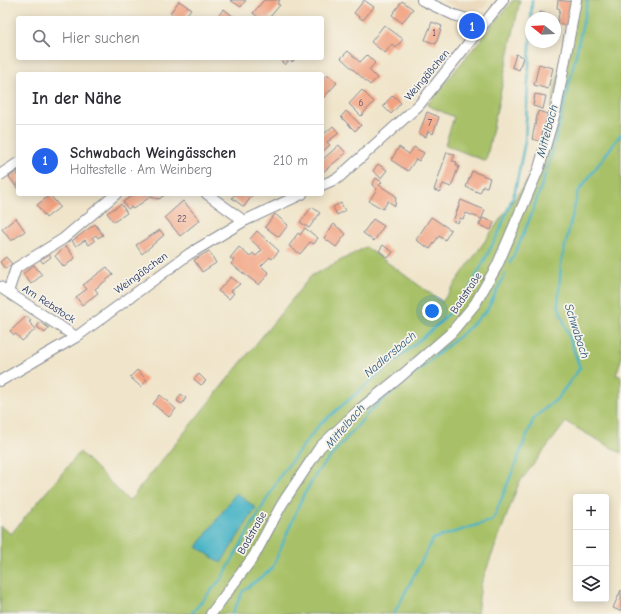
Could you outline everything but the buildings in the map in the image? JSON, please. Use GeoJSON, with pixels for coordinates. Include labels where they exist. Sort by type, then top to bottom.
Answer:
{"type":"FeatureCollection","features":[{"type":"Feature","properties":{"kind":"street"},"geometry":{"type":"LineString","coordinates":[[422,0],[454,15],[483,24]]}},
{"type":"Feature","properties":{"kind":"street","name":"Weingäßchen"},"geometry":{"type":"LineString","coordinates":[[324,184],[338,178],[419,105],[503,0]]}},
{"type":"Feature","properties":{"kind":"street","name":"Badstraße"},"geometry":{"type":"LineString","coordinates":[[211,614],[254,556],[282,504],[320,447],[359,410],[451,333],[475,304],[498,266],[539,168],[556,109],[576,0]]}},
{"type":"Feature","properties":{"kind":"street"},"geometry":{"type":"LineString","coordinates":[[0,174],[16,164]]}},
{"type":"Feature","properties":{"kind":"street","name":"Am Rebstock"},"geometry":{"type":"LineString","coordinates":[[76,336],[4,290],[16,268],[63,239],[114,196]]}},
{"type":"Feature","properties":{"kind":"street"},"geometry":{"type":"LineString","coordinates":[[210,196],[244,221]]}},
{"type":"Feature","properties":{"kind":"street","name":"Weingäßchen"},"geometry":{"type":"LineString","coordinates":[[0,381],[76,336],[181,259],[244,221],[298,196]]}},
{"type":"Feature","properties":{"kind":"shaded area"},"geometry":{"type":"Polygon","coordinates":[[[441,0],[488,0],[484,8],[462,10],[441,0]]]}},
{"type":"Feature","properties":{"kind":"green space"},"geometry":{"type":"Polygon","coordinates":[[[513,0],[520,0],[486,161],[445,145],[454,117],[427,105],[513,0]]]}},
{"type":"Feature","properties":{"kind":"green space"},"geometry":{"type":"Polygon","coordinates":[[[576,0],[621,0],[621,360],[616,375],[621,376],[621,453],[566,422],[519,483],[481,584],[477,614],[0,614],[0,526],[11,534],[80,452],[129,501],[311,276],[366,247],[442,302],[537,167],[576,0]]]}},
{"type":"Feature","properties":{"kind":"water"},"geometry":{"type":"Polygon","coordinates":[[[236,493],[256,508],[221,563],[197,547],[236,493]]]}},
{"type":"Feature","properties":{"kind":"waterway","name":"Nadlersbach"},"geometry":{"type":"LineString","coordinates":[[531,12],[532,0]]}},
{"type":"Feature","properties":{"kind":"waterway","name":"Mittelbach"},"geometry":{"type":"LineString","coordinates":[[510,263],[537,200],[557,134],[588,0]]}},
{"type":"Feature","properties":{"kind":"waterway","name":"Nadlersbach"},"geometry":{"type":"LineString","coordinates":[[191,614],[222,578],[280,476],[319,425],[440,323],[469,290],[500,230],[515,191],[525,141],[530,48]]}},
{"type":"Feature","properties":{"kind":"waterway","name":"Schwabach"},"geometry":{"type":"LineString","coordinates":[[394,614],[433,539],[493,520],[534,418],[557,399],[580,368],[558,305],[561,263],[578,192],[621,134]]}},
{"type":"Feature","properties":{"kind":"waterway","name":"Mittelbach"},"geometry":{"type":"LineString","coordinates":[[232,614],[243,591],[272,569],[302,498],[318,471],[371,410],[470,327],[487,310],[505,274]]}},
{"type":"Feature","properties":{"kind":"place","name":"Schwabach Weingässchen"},"geometry":{"type":"Point","coordinates":[472,26]}}]}
